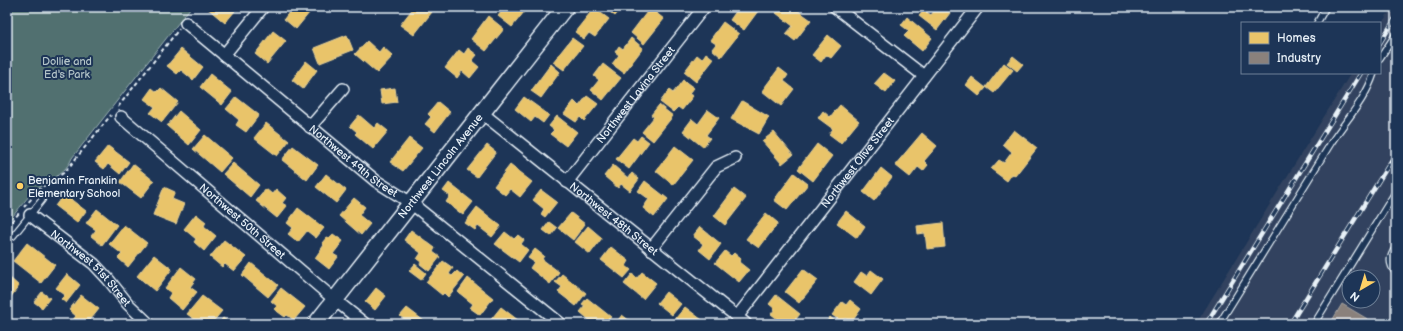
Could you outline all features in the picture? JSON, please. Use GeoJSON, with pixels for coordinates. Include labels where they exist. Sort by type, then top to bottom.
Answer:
{"type":"FeatureCollection","features":[{"type":"Feature","properties":{"kind":"street"},"geometry":{"type":"LineString","coordinates":[[224,55],[263,7]]}},
{"type":"Feature","properties":{"kind":"street","name":"Northwest Lincoln Avenue"},"geometry":{"type":"LineString","coordinates":[[316,324],[565,7]]}},
{"type":"Feature","properties":{"kind":"street","name":"Northwest Lavina Street"},"geometry":{"type":"LineString","coordinates":[[567,182],[704,7]]}},
{"type":"Feature","properties":{"kind":"street"},"geometry":{"type":"LineString","coordinates":[[835,7],[924,76]]}},
{"type":"Feature","properties":{"kind":"street","name":"Northwest Olive Street"},"geometry":{"type":"LineString","coordinates":[[741,321],[924,76],[978,7]]}},
{"type":"Feature","properties":{"kind":"street","name":"Northwest 49th Street"},"geometry":{"type":"LineString","coordinates":[[182,27],[224,55],[376,181],[411,203],[561,324]]}},
{"type":"Feature","properties":{"kind":"street"},"geometry":{"type":"LineString","coordinates":[[310,127],[343,89]]}},
{"type":"Feature","properties":{"kind":"street","name":"Northwest 50th Street"},"geometry":{"type":"LineString","coordinates":[[117,112],[335,300],[365,324]]}},
{"type":"Feature","properties":{"kind":"street","name":"Northwest 48th Street"},"geometry":{"type":"LineString","coordinates":[[482,113],[741,321]]}},
{"type":"Feature","properties":{"kind":"street"},"geometry":{"type":"LineString","coordinates":[[651,249],[716,168],[735,158]]}},
{"type":"Feature","properties":{"kind":"street","name":"Northwest 51st Street"},"geometry":{"type":"LineString","coordinates":[[30,215],[94,264],[128,304],[149,324]]}},
{"type":"Feature","properties":{"kind":"lane"},"geometry":{"type":"LineString","coordinates":[[1318,22],[1326,7]]}},
{"type":"Feature","properties":{"kind":"lane"},"geometry":{"type":"LineString","coordinates":[[1381,56],[1396,34]]}},
{"type":"Feature","properties":{"kind":"lane"},"geometry":{"type":"LineString","coordinates":[[1219,324],[1334,139],[1364,95],[1374,74]]}},
{"type":"Feature","properties":{"kind":"lane"},"geometry":{"type":"LineString","coordinates":[[1314,324],[1396,191]]}},
{"type":"Feature","properties":{"kind":"lane"},"geometry":{"type":"LineString","coordinates":[[13,236],[42,200]]}},
{"type":"Feature","properties":{"kind":"lane"},"geometry":{"type":"LineString","coordinates":[[1396,247],[1390,255],[1392,268],[1396,273]]}},
{"type":"Feature","properties":{"kind":"path"},"geometry":{"type":"LineString","coordinates":[[7,227],[42,187],[65,172],[117,112],[182,27]]}},
{"type":"Feature","properties":{"kind":"shaded area"},"geometry":{"type":"Polygon","coordinates":[[[1392,7],[1396,7],[1396,324],[1196,324],[1350,74],[1381,74],[1381,25],[1392,7]]]}},
{"type":"Feature","properties":{"kind":"green space","name":"Dollie and Ed's Park"},"geometry":{"type":"Polygon","coordinates":[[[7,7],[191,7],[72,158],[65,169],[33,192],[7,223],[7,7]]]}},
{"type":"Feature","properties":{"kind":"building: Homes"},"geometry":{"type":"Polygon","coordinates":[[[206,7],[230,7],[235,11],[225,23],[206,7]]]}},
{"type":"Feature","properties":{"kind":"building: Homes"},"geometry":{"type":"Polygon","coordinates":[[[293,7],[314,7],[296,29],[284,19],[293,7]]]}},
{"type":"Feature","properties":{"kind":"building: Homes"},"geometry":{"type":"Polygon","coordinates":[[[414,7],[426,7],[432,12],[414,35],[400,25],[414,7]]]}},
{"type":"Feature","properties":{"kind":"building: Homes"},"geometry":{"type":"Polygon","coordinates":[[[505,7],[518,7],[524,12],[512,27],[498,16],[505,7]]]}},
{"type":"Feature","properties":{"kind":"building: Homes"},"geometry":{"type":"Polygon","coordinates":[[[604,7],[622,7],[615,16],[604,7]]]}},
{"type":"Feature","properties":{"kind":"building: Homes"},"geometry":{"type":"Polygon","coordinates":[[[739,7],[754,7],[758,11],[744,30],[730,20],[739,7]]]}},
{"type":"Feature","properties":{"kind":"building: Homes"},"geometry":{"type":"Polygon","coordinates":[[[780,7],[793,7],[811,20],[795,41],[786,34],[793,26],[776,13],[780,7]]]}},
{"type":"Feature","properties":{"kind":"building: Homes"},"geometry":{"type":"Polygon","coordinates":[[[937,7],[942,7],[950,13],[937,30],[919,16],[924,10],[931,15],[937,7]]]}},
{"type":"Feature","properties":{"kind":"building: Homes"},"geometry":{"type":"Polygon","coordinates":[[[594,8],[609,19],[595,37],[589,33],[584,39],[575,32],[594,8]]]}},
{"type":"Feature","properties":{"kind":"building: Homes"},"geometry":{"type":"Polygon","coordinates":[[[650,8],[664,19],[644,44],[631,33],[650,8]]]}},
{"type":"Feature","properties":{"kind":"building: Homes"},"geometry":{"type":"Polygon","coordinates":[[[488,16],[504,29],[486,51],[471,39],[488,16]]]}},
{"type":"Feature","properties":{"kind":"building: Homes"},"geometry":{"type":"Polygon","coordinates":[[[907,17],[932,38],[922,51],[904,36],[909,31],[901,25],[907,17]]]}},
{"type":"Feature","properties":{"kind":"building: Homes"},"geometry":{"type":"Polygon","coordinates":[[[723,22],[739,34],[721,57],[712,49],[716,44],[710,40],[723,22]]]}},
{"type":"Feature","properties":{"kind":"building: Homes"},"geometry":{"type":"Polygon","coordinates":[[[273,31],[286,41],[267,64],[255,54],[273,31]]]}},
{"type":"Feature","properties":{"kind":"building: Homes"},"geometry":{"type":"Polygon","coordinates":[[[347,35],[353,50],[320,63],[314,48],[347,35]]]}},
{"type":"Feature","properties":{"kind":"building: Homes"},"geometry":{"type":"Polygon","coordinates":[[[828,35],[841,46],[831,58],[826,55],[821,62],[812,55],[828,35]]]}},
{"type":"Feature","properties":{"kind":"building: Homes"},"geometry":{"type":"Polygon","coordinates":[[[572,38],[583,46],[564,70],[553,62],[572,38]]]}},
{"type":"Feature","properties":{"kind":"building: Homes"},"geometry":{"type":"Polygon","coordinates":[[[631,38],[643,48],[624,73],[612,64],[619,55],[615,52],[619,46],[623,49],[631,38]]]}},
{"type":"Feature","properties":{"kind":"building: Homes"},"geometry":{"type":"Polygon","coordinates":[[[367,41],[379,52],[383,47],[393,56],[377,73],[355,54],[367,41]]]}},
{"type":"Feature","properties":{"kind":"building: Homes"},"geometry":{"type":"Polygon","coordinates":[[[468,48],[477,55],[472,61],[479,67],[470,78],[462,71],[457,78],[445,68],[459,50],[464,54],[468,48]]]}},
{"type":"Feature","properties":{"kind":"building: Homes"},"geometry":{"type":"Polygon","coordinates":[[[181,49],[203,67],[193,80],[181,70],[177,74],[167,66],[181,49]]]}},
{"type":"Feature","properties":{"kind":"building: Homes"},"geometry":{"type":"Polygon","coordinates":[[[706,53],[714,59],[696,82],[684,72],[697,55],[702,59],[706,53]]]}},
{"type":"Feature","properties":{"kind":"building: Homes"},"geometry":{"type":"Polygon","coordinates":[[[1013,56],[1023,64],[1017,71],[1007,63],[1013,56]]]}},
{"type":"Feature","properties":{"kind":"building: Homes"},"geometry":{"type":"Polygon","coordinates":[[[306,61],[317,70],[303,89],[292,80],[306,61]]]}},
{"type":"Feature","properties":{"kind":"building: Homes"},"geometry":{"type":"Polygon","coordinates":[[[1004,63],[1013,70],[994,93],[986,87],[1004,63]]]}},
{"type":"Feature","properties":{"kind":"building: Homes"},"geometry":{"type":"Polygon","coordinates":[[[551,64],[560,72],[541,98],[531,91],[551,64]]]}},
{"type":"Feature","properties":{"kind":"building: Homes"},"geometry":{"type":"Polygon","coordinates":[[[603,64],[621,78],[603,100],[591,90],[599,80],[594,76],[603,64]]]}},
{"type":"Feature","properties":{"kind":"building: Homes"},"geometry":{"type":"Polygon","coordinates":[[[779,68],[788,75],[784,81],[794,89],[781,106],[762,91],[779,68]]]}},
{"type":"Feature","properties":{"kind":"building: Homes"},"geometry":{"type":"Polygon","coordinates":[[[884,73],[895,81],[886,93],[874,84],[884,73]]]}},
{"type":"Feature","properties":{"kind":"building: Homes"},"geometry":{"type":"Polygon","coordinates":[[[210,74],[232,92],[222,105],[200,87],[210,74]]]}},
{"type":"Feature","properties":{"kind":"building: Homes"},"geometry":{"type":"Polygon","coordinates":[[[972,77],[986,88],[979,96],[966,85],[972,77]]]}},
{"type":"Feature","properties":{"kind":"building: Homes"},"geometry":{"type":"Polygon","coordinates":[[[683,80],[694,88],[689,94],[693,96],[682,110],[678,107],[673,112],[660,102],[669,90],[673,93],[683,80]]]}},
{"type":"Feature","properties":{"kind":"building: Homes"},"geometry":{"type":"Polygon","coordinates":[[[152,88],[157,92],[161,88],[178,102],[162,122],[150,113],[155,107],[144,99],[152,88]]]}},
{"type":"Feature","properties":{"kind":"building: Homes"},"geometry":{"type":"Polygon","coordinates":[[[395,88],[397,102],[382,104],[380,90],[395,88]]]}},
{"type":"Feature","properties":{"kind":"building: Homes"},"geometry":{"type":"Polygon","coordinates":[[[587,96],[598,104],[584,121],[580,117],[576,122],[564,114],[574,101],[579,106],[587,96]]]}},
{"type":"Feature","properties":{"kind":"building: Homes"},"geometry":{"type":"Polygon","coordinates":[[[236,97],[259,115],[246,132],[236,125],[239,120],[226,109],[236,97]]]}},
{"type":"Feature","properties":{"kind":"building: Homes"},"geometry":{"type":"Polygon","coordinates":[[[524,97],[549,115],[543,123],[535,117],[531,122],[515,109],[524,97]]]}},
{"type":"Feature","properties":{"kind":"building: Homes"},"geometry":{"type":"Polygon","coordinates":[[[742,101],[769,117],[759,134],[731,119],[742,101]]]}},
{"type":"Feature","properties":{"kind":"building: Homes"},"geometry":{"type":"Polygon","coordinates":[[[438,102],[450,112],[435,132],[425,124],[431,117],[428,114],[438,102]]]}},
{"type":"Feature","properties":{"kind":"building: Homes"},"geometry":{"type":"Polygon","coordinates":[[[659,105],[673,116],[653,141],[642,132],[654,117],[651,115],[659,105]]]}},
{"type":"Feature","properties":{"kind":"building: Homes"},"geometry":{"type":"Polygon","coordinates":[[[840,105],[859,121],[841,143],[829,134],[833,129],[818,118],[823,111],[830,117],[840,105]]]}},
{"type":"Feature","properties":{"kind":"building: Homes"},"geometry":{"type":"Polygon","coordinates":[[[708,110],[719,118],[706,135],[710,138],[703,147],[683,131],[692,119],[698,124],[708,110]]]}},
{"type":"Feature","properties":{"kind":"building: Homes"},"geometry":{"type":"Polygon","coordinates":[[[179,111],[201,130],[189,145],[167,126],[179,111]]]}},
{"type":"Feature","properties":{"kind":"building: Homes"},"geometry":{"type":"Polygon","coordinates":[[[359,115],[374,128],[378,123],[388,131],[373,149],[355,134],[357,132],[350,126],[359,115]]]}},
{"type":"Feature","properties":{"kind":"building: Homes"},"geometry":{"type":"Polygon","coordinates":[[[557,116],[577,132],[566,146],[550,134],[554,130],[549,126],[557,116]]]}},
{"type":"Feature","properties":{"kind":"building: Homes"},"geometry":{"type":"Polygon","coordinates":[[[266,123],[289,141],[277,156],[254,138],[266,123]]]}},
{"type":"Feature","properties":{"kind":"building: Homes"},"geometry":{"type":"Polygon","coordinates":[[[1014,130],[1037,148],[1015,176],[1012,174],[1007,181],[991,169],[999,160],[1004,163],[1012,152],[1003,144],[1014,130]]]}},
{"type":"Feature","properties":{"kind":"building: Homes"},"geometry":{"type":"Polygon","coordinates":[[[774,132],[793,155],[782,164],[762,141],[774,132]]]}},
{"type":"Feature","properties":{"kind":"building: Homes"},"geometry":{"type":"Polygon","coordinates":[[[922,133],[937,146],[924,161],[928,165],[923,171],[918,167],[910,177],[895,165],[922,133]]]}},
{"type":"Feature","properties":{"kind":"building: Homes"},"geometry":{"type":"Polygon","coordinates":[[[205,135],[232,158],[220,172],[193,149],[205,135]]]}},
{"type":"Feature","properties":{"kind":"building: Homes"},"geometry":{"type":"Polygon","coordinates":[[[641,136],[649,142],[629,169],[616,159],[633,138],[637,141],[641,136]]]}},
{"type":"Feature","properties":{"kind":"building: Homes"},"geometry":{"type":"Polygon","coordinates":[[[409,138],[422,148],[403,171],[390,162],[409,138]]]}},
{"type":"Feature","properties":{"kind":"building: Homes"},"geometry":{"type":"Polygon","coordinates":[[[817,144],[832,156],[813,181],[798,169],[817,144]]]}},
{"type":"Feature","properties":{"kind":"building: Homes"},"geometry":{"type":"Polygon","coordinates":[[[487,145],[496,152],[477,177],[467,170],[487,145]]]}},
{"type":"Feature","properties":{"kind":"building: Homes"},"geometry":{"type":"Polygon","coordinates":[[[108,146],[129,162],[120,174],[108,164],[104,169],[95,162],[108,146]]]}},
{"type":"Feature","properties":{"kind":"building: Homes"},"geometry":{"type":"Polygon","coordinates":[[[293,146],[318,165],[307,180],[282,160],[293,146]]]}},
{"type":"Feature","properties":{"kind":"building: Homes"},"geometry":{"type":"Polygon","coordinates":[[[675,146],[693,160],[673,185],[656,171],[675,146]]]}},
{"type":"Feature","properties":{"kind":"building: Homes"},"geometry":{"type":"Polygon","coordinates":[[[233,163],[259,185],[250,197],[223,174],[233,163]]]}},
{"type":"Feature","properties":{"kind":"building: Homes"},"geometry":{"type":"Polygon","coordinates":[[[133,164],[154,181],[141,198],[120,182],[133,164]]]}},
{"type":"Feature","properties":{"kind":"building: Homes"},"geometry":{"type":"Polygon","coordinates":[[[510,165],[532,182],[520,197],[510,189],[505,195],[494,186],[510,165]]]}},
{"type":"Feature","properties":{"kind":"building: Homes"},"geometry":{"type":"Polygon","coordinates":[[[613,165],[628,178],[632,173],[639,179],[630,191],[621,184],[618,188],[604,176],[613,165]]]}},
{"type":"Feature","properties":{"kind":"building: Homes"},"geometry":{"type":"Polygon","coordinates":[[[881,168],[892,177],[874,201],[863,192],[881,168]]]}},
{"type":"Feature","properties":{"kind":"building: Homes"},"geometry":{"type":"Polygon","coordinates":[[[794,173],[808,184],[787,210],[774,200],[794,173]]]}},
{"type":"Feature","properties":{"kind":"building: Homes"},"geometry":{"type":"Polygon","coordinates":[[[326,174],[346,190],[336,203],[316,187],[326,174]]]}},
{"type":"Feature","properties":{"kind":"building: Homes"},"geometry":{"type":"Polygon","coordinates":[[[645,181],[668,199],[654,217],[643,208],[649,199],[638,191],[645,181]]]}},
{"type":"Feature","properties":{"kind":"building: Homes"},"geometry":{"type":"Polygon","coordinates":[[[449,183],[473,202],[463,215],[446,202],[450,196],[443,191],[449,183]]]}},
{"type":"Feature","properties":{"kind":"building: Homes"},"geometry":{"type":"Polygon","coordinates":[[[164,187],[175,192],[172,199],[184,204],[176,224],[153,215],[164,187]]]}},
{"type":"Feature","properties":{"kind":"building: Homes"},"geometry":{"type":"Polygon","coordinates":[[[266,189],[272,194],[276,189],[286,198],[282,203],[287,206],[277,218],[256,201],[266,189]]]}},
{"type":"Feature","properties":{"kind":"building: Homes"},"geometry":{"type":"Polygon","coordinates":[[[734,189],[746,198],[725,225],[714,216],[734,189]]]}},
{"type":"Feature","properties":{"kind":"building: Homes"},"geometry":{"type":"Polygon","coordinates":[[[541,190],[557,202],[545,217],[541,214],[544,209],[533,200],[541,190]]]}},
{"type":"Feature","properties":{"kind":"building: Homes"},"geometry":{"type":"Polygon","coordinates":[[[64,194],[86,211],[77,223],[55,206],[64,194]]]}},
{"type":"Feature","properties":{"kind":"building: Homes"},"geometry":{"type":"Polygon","coordinates":[[[354,198],[365,207],[359,215],[370,224],[361,235],[339,216],[354,198]]]}},
{"type":"Feature","properties":{"kind":"building: Homes"},"geometry":{"type":"Polygon","coordinates":[[[477,207],[501,226],[492,237],[478,226],[475,230],[465,223],[477,207]]]}},
{"type":"Feature","properties":{"kind":"building: Homes"},"geometry":{"type":"Polygon","coordinates":[[[298,208],[324,228],[316,238],[307,231],[298,242],[288,234],[293,228],[287,223],[298,208]]]}},
{"type":"Feature","properties":{"kind":"building: Homes"},"geometry":{"type":"Polygon","coordinates":[[[97,209],[117,225],[102,245],[91,236],[96,230],[86,223],[97,209]]]}},
{"type":"Feature","properties":{"kind":"building: Homes"},"geometry":{"type":"Polygon","coordinates":[[[846,211],[865,226],[857,238],[837,223],[846,211]]]}},
{"type":"Feature","properties":{"kind":"building: Homes"},"geometry":{"type":"Polygon","coordinates":[[[571,213],[585,224],[573,240],[558,228],[571,213]]]}},
{"type":"Feature","properties":{"kind":"building: Homes"},"geometry":{"type":"Polygon","coordinates":[[[766,213],[778,223],[759,248],[746,239],[766,213]]]}},
{"type":"Feature","properties":{"kind":"building: Homes"},"geometry":{"type":"Polygon","coordinates":[[[196,214],[206,222],[204,226],[216,236],[204,251],[194,242],[196,239],[184,229],[196,214]]]}},
{"type":"Feature","properties":{"kind":"building: Homes"},"geometry":{"type":"Polygon","coordinates":[[[549,222],[557,228],[551,236],[543,230],[549,222]]]}},
{"type":"Feature","properties":{"kind":"building: Homes"},"geometry":{"type":"Polygon","coordinates":[[[943,223],[945,247],[927,249],[925,233],[918,234],[917,226],[943,223]]]}},
{"type":"Feature","properties":{"kind":"building: Homes"},"geometry":{"type":"Polygon","coordinates":[[[124,225],[147,243],[128,267],[118,258],[122,254],[109,244],[124,225]]]}},
{"type":"Feature","properties":{"kind":"building: Homes"},"geometry":{"type":"Polygon","coordinates":[[[588,226],[602,238],[590,254],[575,242],[588,226]]]}},
{"type":"Feature","properties":{"kind":"building: Homes"},"geometry":{"type":"Polygon","coordinates":[[[700,227],[721,244],[710,259],[699,250],[703,244],[693,236],[700,227]]]}},
{"type":"Feature","properties":{"kind":"building: Homes"},"geometry":{"type":"Polygon","coordinates":[[[411,230],[435,248],[433,252],[440,257],[429,271],[420,264],[421,262],[417,259],[421,253],[404,240],[411,230]]]}},
{"type":"Feature","properties":{"kind":"building: Homes"},"geometry":{"type":"Polygon","coordinates":[[[505,232],[514,239],[518,235],[524,240],[521,244],[528,250],[519,262],[495,244],[505,232]]]}},
{"type":"Feature","properties":{"kind":"building: Homes"},"geometry":{"type":"Polygon","coordinates":[[[333,234],[343,241],[333,254],[338,257],[329,269],[315,258],[324,245],[322,243],[327,237],[330,238],[333,234]]]}},
{"type":"Feature","properties":{"kind":"building: Homes"},"geometry":{"type":"Polygon","coordinates":[[[224,240],[246,257],[234,271],[225,264],[222,267],[210,257],[224,240]]]}},
{"type":"Feature","properties":{"kind":"building: Homes"},"geometry":{"type":"Polygon","coordinates":[[[27,243],[55,265],[41,283],[13,261],[27,243]]]}},
{"type":"Feature","properties":{"kind":"building: Homes"},"geometry":{"type":"Polygon","coordinates":[[[611,247],[629,261],[626,266],[631,270],[624,278],[601,260],[611,247]]]}},
{"type":"Feature","properties":{"kind":"building: Homes"},"geometry":{"type":"Polygon","coordinates":[[[535,249],[544,256],[542,259],[559,272],[550,284],[530,268],[534,262],[528,258],[535,249]]]}},
{"type":"Feature","properties":{"kind":"building: Homes"},"geometry":{"type":"Polygon","coordinates":[[[725,251],[731,256],[734,253],[741,259],[739,262],[749,270],[739,282],[715,263],[725,251]]]}},
{"type":"Feature","properties":{"kind":"building: Homes"},"geometry":{"type":"Polygon","coordinates":[[[154,255],[172,269],[155,291],[137,276],[154,255]]]}},
{"type":"Feature","properties":{"kind":"building: Homes"},"geometry":{"type":"Polygon","coordinates":[[[443,261],[453,268],[449,274],[452,276],[457,271],[464,277],[448,297],[444,293],[442,295],[426,282],[443,261]]]}},
{"type":"Feature","properties":{"kind":"building: Homes"},"geometry":{"type":"Polygon","coordinates":[[[251,263],[278,285],[268,297],[242,275],[251,263]]]}},
{"type":"Feature","properties":{"kind":"building: Homes"},"geometry":{"type":"Polygon","coordinates":[[[415,264],[426,273],[421,280],[409,271],[415,264]]]}},
{"type":"Feature","properties":{"kind":"building: Homes"},"geometry":{"type":"Polygon","coordinates":[[[181,267],[196,279],[190,287],[197,292],[182,310],[168,298],[171,293],[165,288],[181,267]]]}},
{"type":"Feature","properties":{"kind":"building: Homes"},"geometry":{"type":"Polygon","coordinates":[[[803,269],[818,280],[799,303],[785,292],[803,269]]]}},
{"type":"Feature","properties":{"kind":"building: Homes"},"geometry":{"type":"Polygon","coordinates":[[[871,270],[883,279],[871,295],[854,282],[861,272],[867,276],[871,270]]]}},
{"type":"Feature","properties":{"kind":"building: Homes"},"geometry":{"type":"Polygon","coordinates":[[[642,272],[656,283],[643,299],[624,284],[632,274],[637,278],[642,272]]]}},
{"type":"Feature","properties":{"kind":"building: Homes"},"geometry":{"type":"Polygon","coordinates":[[[67,274],[80,285],[66,303],[61,299],[65,295],[56,288],[67,274]]]}},
{"type":"Feature","properties":{"kind":"building: Homes"},"geometry":{"type":"Polygon","coordinates":[[[562,274],[586,293],[576,306],[558,292],[562,287],[555,282],[562,274]]]}},
{"type":"Feature","properties":{"kind":"building: Homes"},"geometry":{"type":"Polygon","coordinates":[[[9,277],[19,286],[7,302],[7,280],[9,277]]]}},
{"type":"Feature","properties":{"kind":"building: Homes"},"geometry":{"type":"Polygon","coordinates":[[[468,278],[493,298],[480,315],[470,308],[473,304],[458,292],[468,278]]]}},
{"type":"Feature","properties":{"kind":"building: Homes"},"geometry":{"type":"Polygon","coordinates":[[[281,288],[305,307],[294,320],[287,315],[285,317],[274,309],[277,306],[271,301],[281,288]]]}},
{"type":"Feature","properties":{"kind":"building: Homes"},"geometry":{"type":"Polygon","coordinates":[[[376,288],[386,296],[375,310],[365,302],[376,288]]]}},
{"type":"Feature","properties":{"kind":"building: Homes"},"geometry":{"type":"Polygon","coordinates":[[[42,292],[50,298],[42,308],[34,302],[42,292]]]}},
{"type":"Feature","properties":{"kind":"building: Homes"},"geometry":{"type":"Polygon","coordinates":[[[666,292],[681,304],[672,315],[657,303],[666,292]]]}},
{"type":"Feature","properties":{"kind":"building: Homes"},"geometry":{"type":"Polygon","coordinates":[[[81,295],[99,309],[87,324],[76,324],[72,321],[76,316],[69,310],[81,295]]]}},
{"type":"Feature","properties":{"kind":"building: Homes"},"geometry":{"type":"Polygon","coordinates":[[[776,295],[800,314],[792,324],[784,324],[771,314],[775,309],[769,304],[776,295]]]}},
{"type":"Feature","properties":{"kind":"building: Homes"},"geometry":{"type":"Polygon","coordinates":[[[202,296],[222,311],[211,324],[201,324],[187,314],[202,296]]]}},
{"type":"Feature","properties":{"kind":"building: Homes"},"geometry":{"type":"Polygon","coordinates":[[[587,298],[611,317],[605,324],[594,324],[580,312],[585,306],[582,304],[587,298]]]}},
{"type":"Feature","properties":{"kind":"building: Homes"},"geometry":{"type":"Polygon","coordinates":[[[850,300],[861,309],[851,323],[845,318],[842,322],[832,315],[842,302],[846,305],[850,300]]]}},
{"type":"Feature","properties":{"kind":"building: Homes"},"geometry":{"type":"Polygon","coordinates":[[[501,307],[523,324],[492,324],[489,322],[501,307]]]}},
{"type":"Feature","properties":{"kind":"building: Homes"},"geometry":{"type":"Polygon","coordinates":[[[685,307],[706,323],[683,324],[676,318],[685,307]]]}},
{"type":"Feature","properties":{"kind":"building: Homes"},"geometry":{"type":"Polygon","coordinates":[[[407,308],[424,321],[422,324],[402,324],[405,320],[400,316],[407,308]]]}},
{"type":"Feature","properties":{"kind":"building: Homes"},"geometry":{"type":"Polygon","coordinates":[[[622,315],[634,324],[615,324],[622,315]]]}},
{"type":"Feature","properties":{"kind":"building: Homes"},"geometry":{"type":"Polygon","coordinates":[[[830,317],[839,324],[825,324],[830,317]]]}},
{"type":"Feature","properties":{"kind":"building: Homes"},"geometry":{"type":"Polygon","coordinates":[[[223,318],[231,324],[218,324],[223,318]]]}},
{"type":"Feature","properties":{"kind":"building: Industry"},"geometry":{"type":"Polygon","coordinates":[[[1341,306],[1341,309],[1350,309],[1376,324],[1330,324],[1341,306]]]}},
{"type":"Feature","properties":{"kind":"railway"},"geometry":{"type":"LineString","coordinates":[[1381,41],[1396,17]]}},
{"type":"Feature","properties":{"kind":"railway"},"geometry":{"type":"LineString","coordinates":[[1206,324],[1360,74]]}},
{"type":"Feature","properties":{"kind":"railway"},"geometry":{"type":"LineString","coordinates":[[1290,324],[1396,153]]}},
{"type":"Feature","properties":{"kind":"place","name":"Benjamin Franklin Elementary School"},"geometry":{"type":"Point","coordinates":[20,186]}}]}
